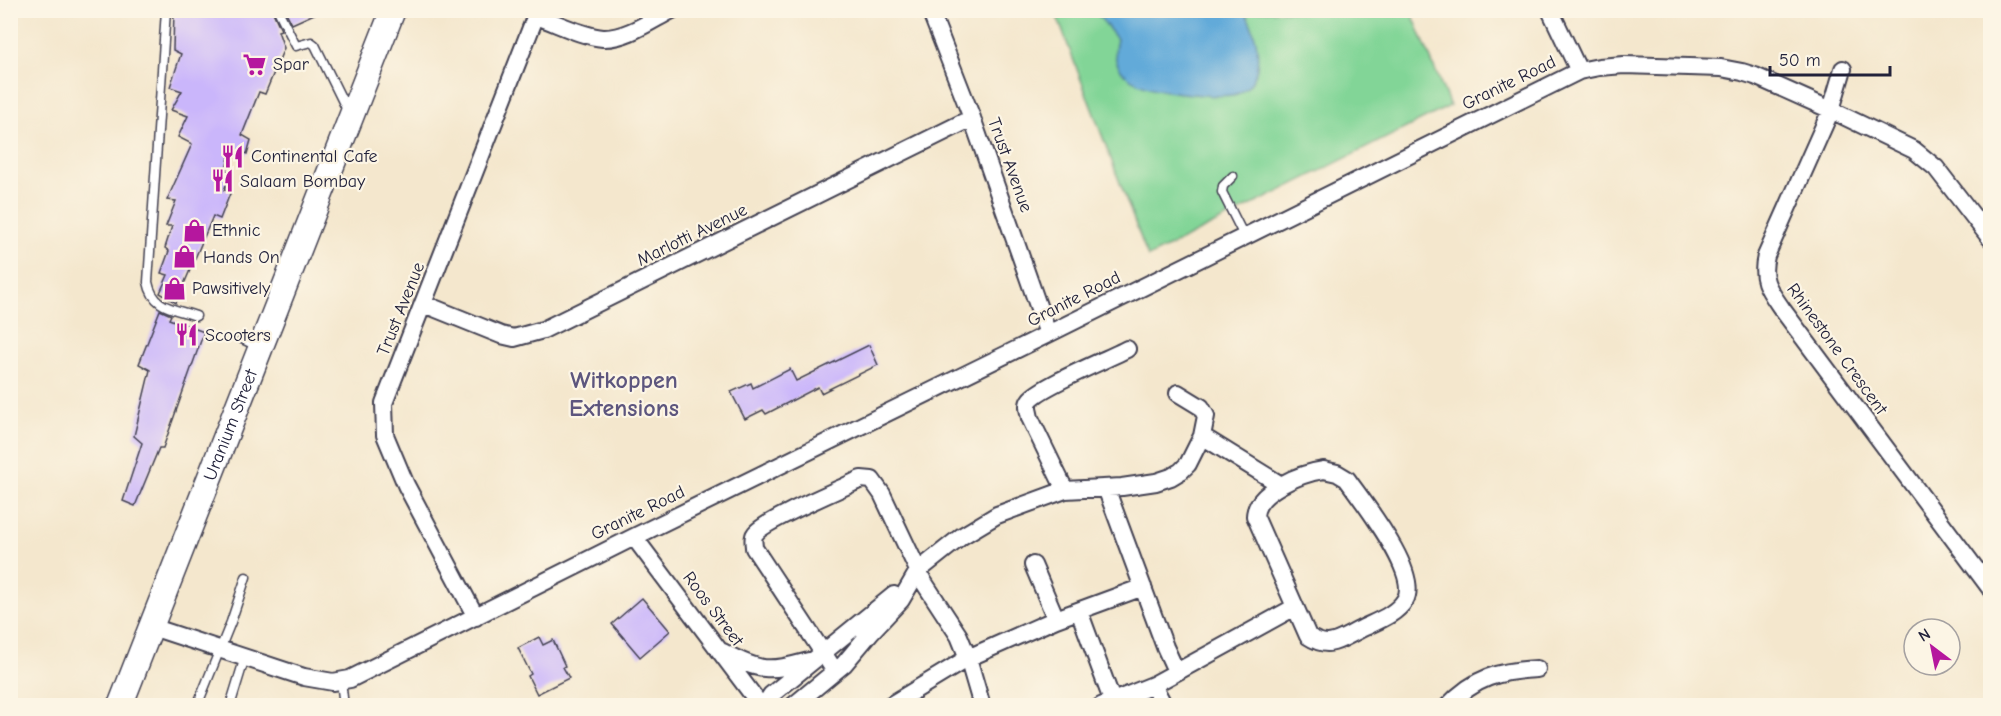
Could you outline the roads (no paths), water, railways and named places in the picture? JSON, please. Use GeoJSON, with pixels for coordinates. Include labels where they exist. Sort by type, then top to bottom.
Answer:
{"type":"FeatureCollection","features":[{"type":"Feature","properties":{"kind":"street","name":"Uranium Street"},"geometry":{"type":"LineString","coordinates":[[120,705],[152,627],[251,343],[351,118],[393,10]]}},
{"type":"Feature","properties":{"kind":"street"},"geometry":{"type":"LineString","coordinates":[[537,13],[582,32],[604,38],[624,34],[672,10]]}},
{"type":"Feature","properties":{"kind":"street","name":"Trust Avenue"},"geometry":{"type":"LineString","coordinates":[[930,10],[972,118],[1048,334]]}},
{"type":"Feature","properties":{"kind":"street"},"geometry":{"type":"LineString","coordinates":[[1550,10],[1579,70]]}},
{"type":"Feature","properties":{"kind":"street","name":"Trust Avenue"},"geometry":{"type":"LineString","coordinates":[[476,617],[406,485],[385,435],[384,403],[537,13]]}},
{"type":"Feature","properties":{"kind":"street","name":"Granite Road"},"geometry":{"type":"LineString","coordinates":[[152,627],[304,677],[333,682],[350,680],[634,537],[1579,70],[1624,65],[1721,68],[1755,76],[1831,110],[1926,158],[1990,238]]}},
{"type":"Feature","properties":{"kind":"street","name":"Rhinestone Crescent"},"geometry":{"type":"LineString","coordinates":[[1843,69],[1831,110],[1766,256],[1763,277],[1769,291],[1782,309],[1990,588]]}},
{"type":"Feature","properties":{"kind":"street","name":"Marlotti Avenue"},"geometry":{"type":"LineString","coordinates":[[424,304],[514,338],[543,330],[972,118]]}},
{"type":"Feature","properties":{"kind":"street"},"geometry":{"type":"LineString","coordinates":[[1065,490],[1030,418],[1029,401],[1048,387],[1127,349]]}},
{"type":"Feature","properties":{"kind":"street"},"geometry":{"type":"LineString","coordinates":[[793,705],[844,664],[901,600],[918,572],[962,536],[997,515],[1065,490],[1156,482],[1171,477],[1188,464],[1202,436],[1206,416],[1195,402],[1178,393]]}},
{"type":"Feature","properties":{"kind":"street"},"geometry":{"type":"LineString","coordinates":[[1202,436],[1281,485]]}},
{"type":"Feature","properties":{"kind":"street"},"geometry":{"type":"LineString","coordinates":[[1324,470],[1347,479],[1392,546],[1407,574],[1409,587],[1406,599],[1396,611],[1331,644],[1316,642],[1308,636],[1256,516],[1256,509],[1260,502],[1281,485],[1310,472],[1324,470]]}},
{"type":"Feature","properties":{"kind":"street"},"geometry":{"type":"LineString","coordinates":[[835,671],[817,656],[754,548],[755,534],[763,526],[867,478],[872,480],[882,494],[918,572],[958,636],[968,658],[982,705]]}},
{"type":"Feature","properties":{"kind":"street"},"geometry":{"type":"LineString","coordinates":[[1106,488],[1176,671]]}},
{"type":"Feature","properties":{"kind":"street","name":"Roos Street"},"geometry":{"type":"LineString","coordinates":[[634,537],[762,705]]}},
{"type":"Feature","properties":{"kind":"street"},"geometry":{"type":"LineString","coordinates":[[1033,565],[1056,619]]}},
{"type":"Feature","properties":{"kind":"street"},"geometry":{"type":"LineString","coordinates":[[762,705],[817,656],[892,596],[908,587]]}},
{"type":"Feature","properties":{"kind":"street"},"geometry":{"type":"LineString","coordinates":[[889,705],[968,658],[1056,619],[1143,587]]}},
{"type":"Feature","properties":{"kind":"street"},"geometry":{"type":"LineString","coordinates":[[1079,611],[1106,703],[1153,685],[1295,607]]}},
{"type":"Feature","properties":{"kind":"street"},"geometry":{"type":"LineString","coordinates":[[720,650],[742,662],[767,670],[779,669],[817,656]]}},
{"type":"Feature","properties":{"kind":"street"},"geometry":{"type":"LineString","coordinates":[[1448,705],[1473,684],[1494,674],[1537,669]]}},
{"type":"Feature","properties":{"kind":"street"},"geometry":{"type":"LineString","coordinates":[[1153,685],[1164,705]]}},
{"type":"Feature","properties":{"kind":"lane"},"geometry":{"type":"LineString","coordinates":[[166,10],[147,282],[150,294],[160,304],[196,315]]}},
{"type":"Feature","properties":{"kind":"lane"},"geometry":{"type":"LineString","coordinates":[[278,10],[296,46],[311,42],[315,45],[351,118]]}},
{"type":"Feature","properties":{"kind":"lane"},"geometry":{"type":"LineString","coordinates":[[1233,176],[1223,186],[1222,192],[1244,236]]}},
{"type":"Feature","properties":{"kind":"lane"},"geometry":{"type":"LineString","coordinates":[[197,705],[246,577]]}},
{"type":"Feature","properties":{"kind":"lane"},"geometry":{"type":"LineString","coordinates":[[230,705],[244,657]]}},
{"type":"Feature","properties":{"kind":"lane"},"geometry":{"type":"LineString","coordinates":[[341,681],[344,705]]}},
{"type":"Feature","properties":{"kind":"water"},"geometry":{"type":"Polygon","coordinates":[[[1095,11],[1244,11],[1253,31],[1258,55],[1254,77],[1239,93],[1223,96],[1166,91],[1138,83],[1119,67],[1115,55],[1117,39],[1095,11]]]}},
{"type":"Feature","properties":{"kind":"place","name":"Spar"},"geometry":{"type":"Point","coordinates":[255,64]}},
{"type":"Feature","properties":{"kind":"place","name":"Continental Cafe"},"geometry":{"type":"Point","coordinates":[233,156]}},
{"type":"Feature","properties":{"kind":"place","name":"Salaam Bombay"},"geometry":{"type":"Point","coordinates":[222,181]}},
{"type":"Feature","properties":{"kind":"place","name":"Ethnic"},"geometry":{"type":"Point","coordinates":[194,230]}},
{"type":"Feature","properties":{"kind":"place","name":"Hands On"},"geometry":{"type":"Point","coordinates":[185,257]}},
{"type":"Feature","properties":{"kind":"place","name":"Pawsitively"},"geometry":{"type":"Point","coordinates":[174,288]}},
{"type":"Feature","properties":{"kind":"place","name":"Scooters"},"geometry":{"type":"Point","coordinates":[187,335]}},
{"type":"Feature","properties":{"kind":"district","name":"Witkoppen Extensions"},"geometry":{"type":"Point","coordinates":[624,394]}}]}
